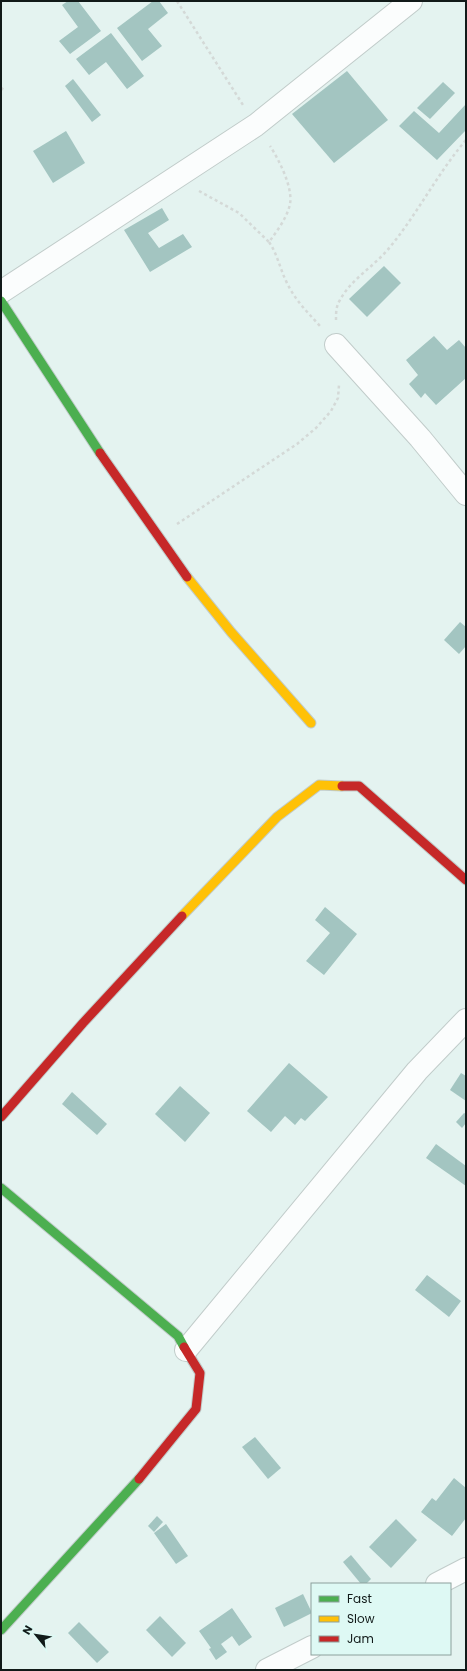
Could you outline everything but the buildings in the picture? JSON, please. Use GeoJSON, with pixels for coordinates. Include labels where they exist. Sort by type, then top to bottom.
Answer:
{"type":"FeatureCollection","features":[{"type":"Feature","properties":{"kind":"street"},"geometry":{"type":"LineString","coordinates":[[1,292],[256,125],[411,1]]}},
{"type":"Feature","properties":{"kind":"street"},"geometry":{"type":"LineString","coordinates":[[1,301],[116,478],[185,574],[236,639],[311,723]]}},
{"type":"Feature","properties":{"kind":"street"},"geometry":{"type":"LineString","coordinates":[[336,345],[420,438],[466,494]]}},
{"type":"Feature","properties":{"kind":"street"},"geometry":{"type":"LineString","coordinates":[[1,1117],[83,1023],[219,875],[277,817],[319,785],[359,786],[466,880]]}},
{"type":"Feature","properties":{"kind":"street"},"geometry":{"type":"LineString","coordinates":[[186,1350],[417,1071],[466,1020]]}},
{"type":"Feature","properties":{"kind":"street"},"geometry":{"type":"LineString","coordinates":[[1,1188],[178,1336],[200,1373],[196,1409],[146,1472],[1,1630]]}},
{"type":"Feature","properties":{"kind":"street"},"geometry":{"type":"LineString","coordinates":[[438,1583],[466,1569]]}},
{"type":"Feature","properties":{"kind":"street"},"geometry":{"type":"LineString","coordinates":[[267,1670],[311,1648]]}},
{"type":"Feature","properties":{"kind":"path"},"geometry":{"type":"LineString","coordinates":[[176,1],[277,156],[287,180],[290,203],[280,226],[269,242]]}},
{"type":"Feature","properties":{"kind":"path"},"geometry":{"type":"LineString","coordinates":[[1,90],[5,86]]}},
{"type":"Feature","properties":{"kind":"path"},"geometry":{"type":"LineString","coordinates":[[158,537],[297,444],[316,428],[331,411],[338,398],[340,379],[336,345],[336,309],[340,300],[347,289],[389,248],[436,179],[466,140]]}},
{"type":"Feature","properties":{"kind":"path"},"geometry":{"type":"LineString","coordinates":[[176,178],[239,213],[269,242],[277,254],[280,270],[289,287],[336,345]]}},
{"type":"Feature","properties":{"kind":"traffic: fast"},"geometry":{"type":"LineString","coordinates":[[1,301],[100,453]]}},
{"type":"Feature","properties":{"kind":"traffic: fast"},"geometry":{"type":"LineString","coordinates":[[1,1188],[178,1336],[184,1347]]}},
{"type":"Feature","properties":{"kind":"traffic: fast"},"geometry":{"type":"LineString","coordinates":[[1,1630],[139,1479]]}},
{"type":"Feature","properties":{"kind":"traffic: slow"},"geometry":{"type":"LineString","coordinates":[[187,577],[231,632],[311,723]]}},
{"type":"Feature","properties":{"kind":"traffic: slow"},"geometry":{"type":"LineString","coordinates":[[182,916],[277,817],[319,785],[342,786]]}},
{"type":"Feature","properties":{"kind":"traffic: jam"},"geometry":{"type":"LineString","coordinates":[[100,453],[187,577]]}},
{"type":"Feature","properties":{"kind":"traffic: jam"},"geometry":{"type":"LineString","coordinates":[[342,786],[359,786],[466,880]]}},
{"type":"Feature","properties":{"kind":"traffic: jam"},"geometry":{"type":"LineString","coordinates":[[1,1117],[83,1023],[182,916]]}},
{"type":"Feature","properties":{"kind":"traffic: jam"},"geometry":{"type":"LineString","coordinates":[[139,1479],[196,1409],[200,1373],[184,1347]]}}]}
